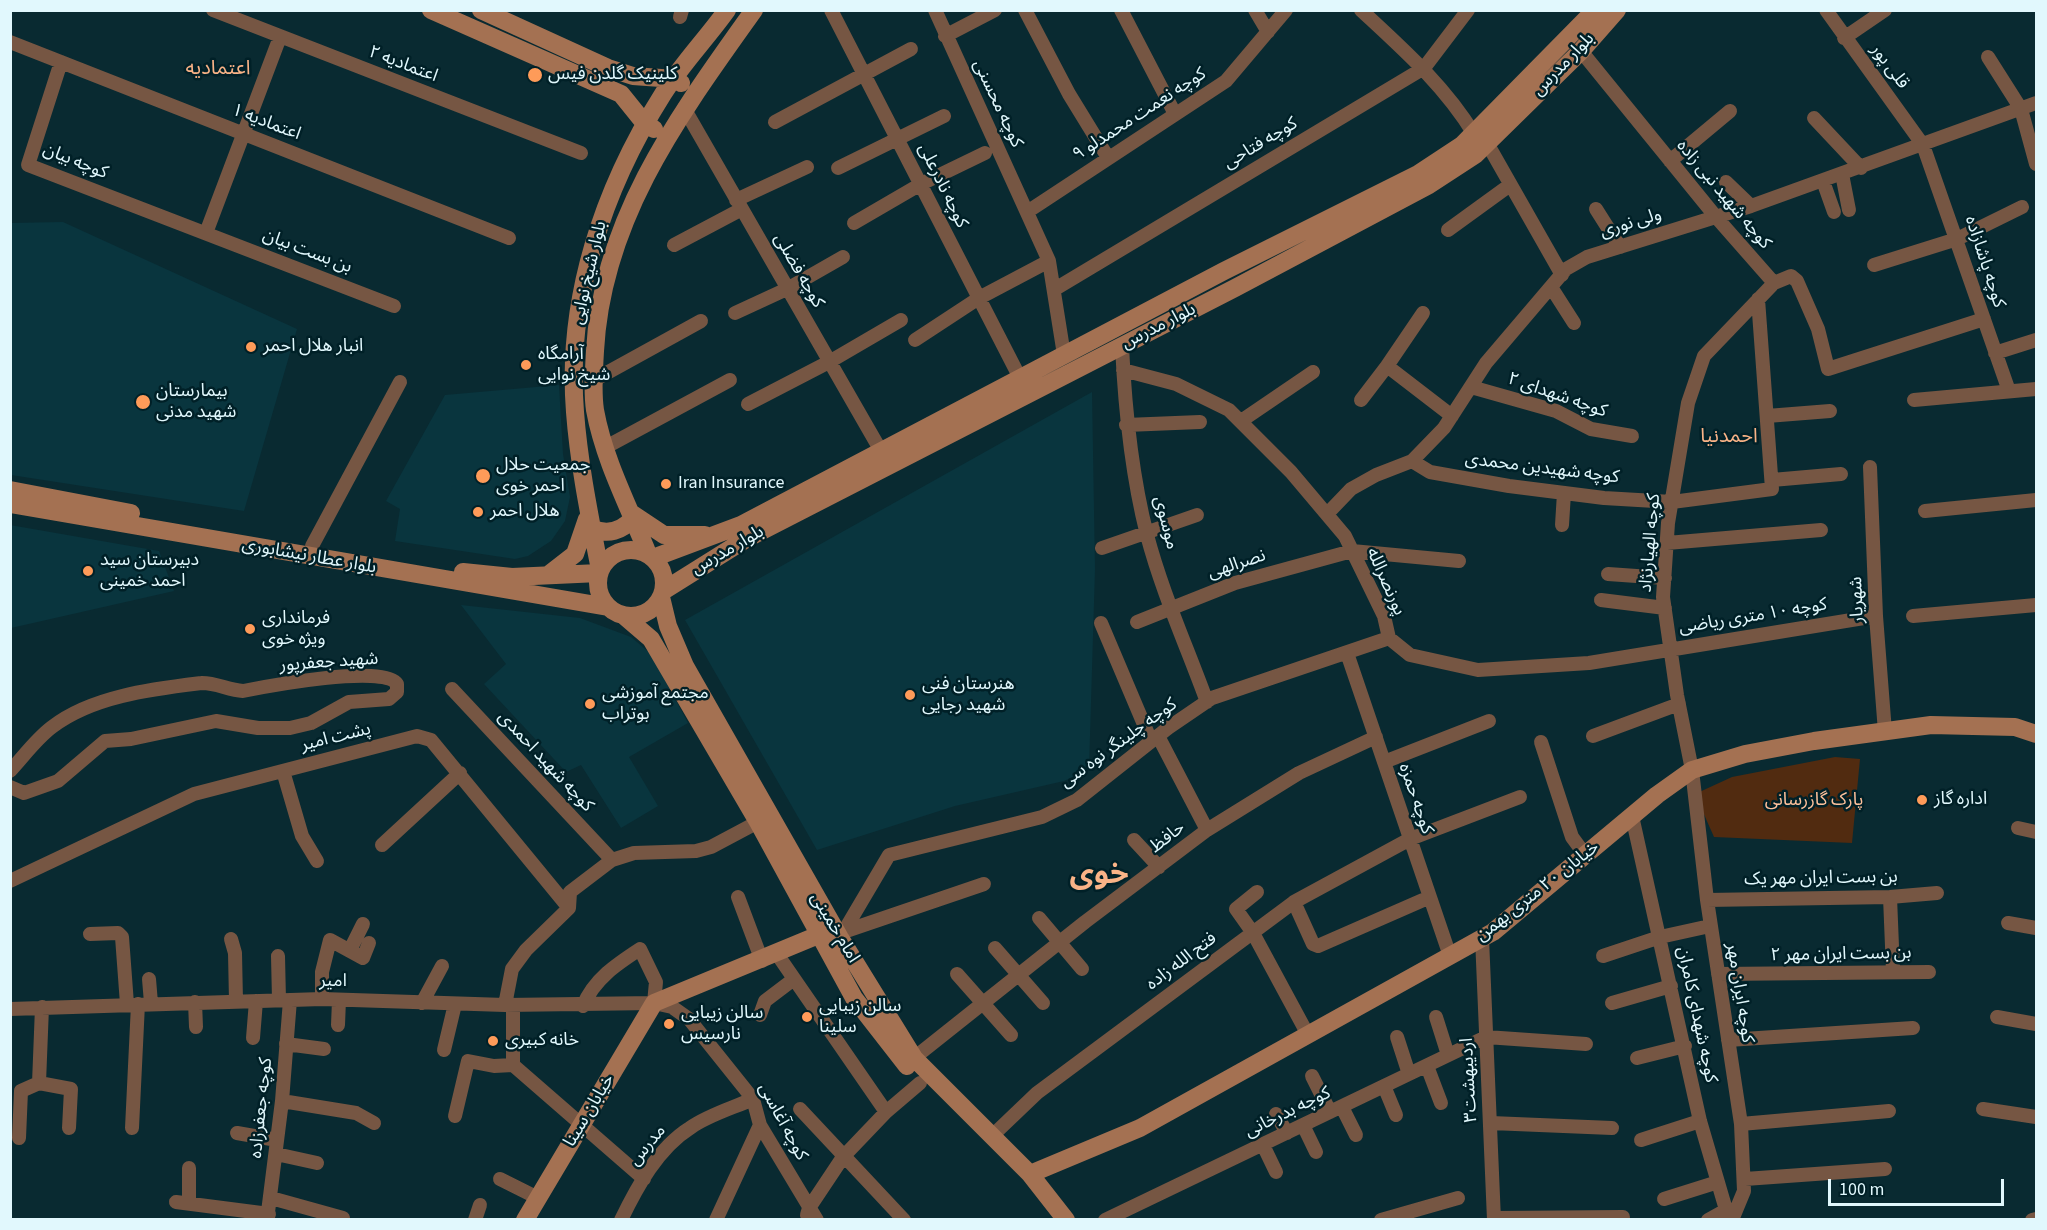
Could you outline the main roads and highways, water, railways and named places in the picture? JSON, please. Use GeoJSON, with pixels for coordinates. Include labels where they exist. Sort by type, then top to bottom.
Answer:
{"type":"FeatureCollection","features":[{"type":"Feature","properties":{"kind":"main road"},"geometry":{"type":"LineString","coordinates":[[431,10],[621,94],[646,125],[667,135]]}},
{"type":"Feature","properties":{"kind":"main road"},"geometry":{"type":"LineString","coordinates":[[481,10],[608,68],[633,76],[675,79],[695,93]]}},
{"type":"Feature","properties":{"kind":"main road","name":"بلوار شیخ نوایی"},"geometry":{"type":"LineString","coordinates":[[599,571],[575,413],[574,371],[577,316],[589,261],[609,196],[664,92],[727,10]]}},
{"type":"Feature","properties":{"kind":"main road","name":"بلوار شیخ نوایی"},"geometry":{"type":"LineString","coordinates":[[651,556],[604,448],[595,408],[597,316],[609,263],[631,202],[684,108],[754,10]]}},
{"type":"Feature","properties":{"kind":"main road","name":"بلوار مدرس"},"geometry":{"type":"LineString","coordinates":[[662,594],[699,567],[746,539],[1429,185],[1475,154],[1480,138],[1595,10]]}},
{"type":"Feature","properties":{"kind":"main road","name":"بلوار مدرس"},"geometry":{"type":"LineString","coordinates":[[651,556],[690,546],[722,533],[1418,174],[1462,145],[1480,138],[1581,51],[1617,10]]}},
{"type":"Feature","properties":{"kind":"main road","name":"بلوار عطار نیشابوری"},"geometry":{"type":"LineString","coordinates":[[10,490],[173,526],[615,611]]}},
{"type":"Feature","properties":{"kind":"main road","name":"بلوار عطار نیشابوری"},"geometry":{"type":"LineString","coordinates":[[10,504],[312,546],[472,574],[512,577],[599,571]]}},
{"type":"Feature","properties":{"kind":"main road"},"geometry":{"type":"LineString","coordinates":[[590,520],[599,532],[616,531],[632,515],[664,535],[722,533]]}},
{"type":"Feature","properties":{"kind":"main road"},"geometry":{"type":"LineString","coordinates":[[547,575],[575,554],[590,520]]}},
{"type":"Feature","properties":{"kind":"main road"},"geometry":{"type":"LineString","coordinates":[[690,546],[680,556],[680,561],[683,565],[699,567]]}},
{"type":"Feature","properties":{"kind":"main road"},"geometry":{"type":"LineString","coordinates":[[639,550],[651,556],[663,573],[662,594],[645,613],[615,611],[599,594],[599,571],[605,562],[620,551],[639,550]]}},
{"type":"Feature","properties":{"kind":"main road","name":"امام خمینی"},"geometry":{"type":"LineString","coordinates":[[662,594],[668,626],[685,666],[914,1058],[1029,1174],[1066,1220]]}},
{"type":"Feature","properties":{"kind":"main road","name":"امام خمینی"},"geometry":{"type":"LineString","coordinates":[[615,611],[651,639],[758,822],[854,998],[920,1083],[1020,1182],[1054,1220]]}},
{"type":"Feature","properties":{"kind":"main road"},"geometry":{"type":"LineString","coordinates":[[651,639],[657,628],[668,626]]}},
{"type":"Feature","properties":{"kind":"main road","name":"خیابان ۲۰ متری بهمن"},"geometry":{"type":"LineString","coordinates":[[1029,1174],[1140,1128],[1307,1033],[1482,938],[1538,896],[1632,816],[1692,770],[1745,754],[1814,741],[1931,725],[1981,724],[2016,727],[2037,734]]}},
{"type":"Feature","properties":{"kind":"main road","name":"خیابان سینا"},"geometry":{"type":"LineString","coordinates":[[525,1220],[654,1003],[821,934]]}},
{"type":"Feature","properties":{"kind":"place","name":"کلینیک گلدن فیس"},"geometry":{"type":"Point","coordinates":[535,75]}},
{"type":"Feature","properties":{"kind":"place","name":"انبار هلال احمر"},"geometry":{"type":"Point","coordinates":[251,347]}},
{"type":"Feature","properties":{"kind":"place","name":"آرامگاه شیخ نوایی"},"geometry":{"type":"Point","coordinates":[526,365]}},
{"type":"Feature","properties":{"kind":"place","name":"بیمارستان شهید مدنی"},"geometry":{"type":"Point","coordinates":[143,402]}},
{"type":"Feature","properties":{"kind":"place","name":"جمعیت حلال احمر خوی"},"geometry":{"type":"Point","coordinates":[483,476]}},
{"type":"Feature","properties":{"kind":"place","name":"Iran Insurance"},"geometry":{"type":"Point","coordinates":[666,484]}},
{"type":"Feature","properties":{"kind":"place","name":"هلال احمر"},"geometry":{"type":"Point","coordinates":[478,512]}},
{"type":"Feature","properties":{"kind":"place","name":"دبیرستان سید احمد خمینی"},"geometry":{"type":"Point","coordinates":[88,571]}},
{"type":"Feature","properties":{"kind":"place","name":"فرمانداری ویژه خوی"},"geometry":{"type":"Point","coordinates":[250,629]}},
{"type":"Feature","properties":{"kind":"place","name":"هنرستان فنی شهید رجایی"},"geometry":{"type":"Point","coordinates":[910,695]}},
{"type":"Feature","properties":{"kind":"place","name":"مجتمع آموزشی بوتراب"},"geometry":{"type":"Point","coordinates":[590,704]}},
{"type":"Feature","properties":{"kind":"place","name":"اداره گاز"},"geometry":{"type":"Point","coordinates":[1922,800]}},
{"type":"Feature","properties":{"kind":"place","name":"سالن زیبایی سلینا"},"geometry":{"type":"Point","coordinates":[807,1017]}},
{"type":"Feature","properties":{"kind":"place","name":"سالن زیبایی نارسیس"},"geometry":{"type":"Point","coordinates":[669,1024]}},
{"type":"Feature","properties":{"kind":"place","name":"خانه کبیری"},"geometry":{"type":"Point","coordinates":[493,1041]}},
{"type":"Feature","properties":{"kind":"district","name":"اعتمادیه"},"geometry":{"type":"Point","coordinates":[218,70]}},
{"type":"Feature","properties":{"kind":"district","name":"احمدنیا"},"geometry":{"type":"Point","coordinates":[1729,438]}},
{"type":"Feature","properties":{"kind":"district","name":"خوی"},"geometry":{"type":"Point","coordinates":[1099,876]}},
{"type":"Feature","properties":{"kind":"park label","name":"پارک گازرسانی"},"geometry":{"type":"Point","coordinates":[1814,801]}}]}
